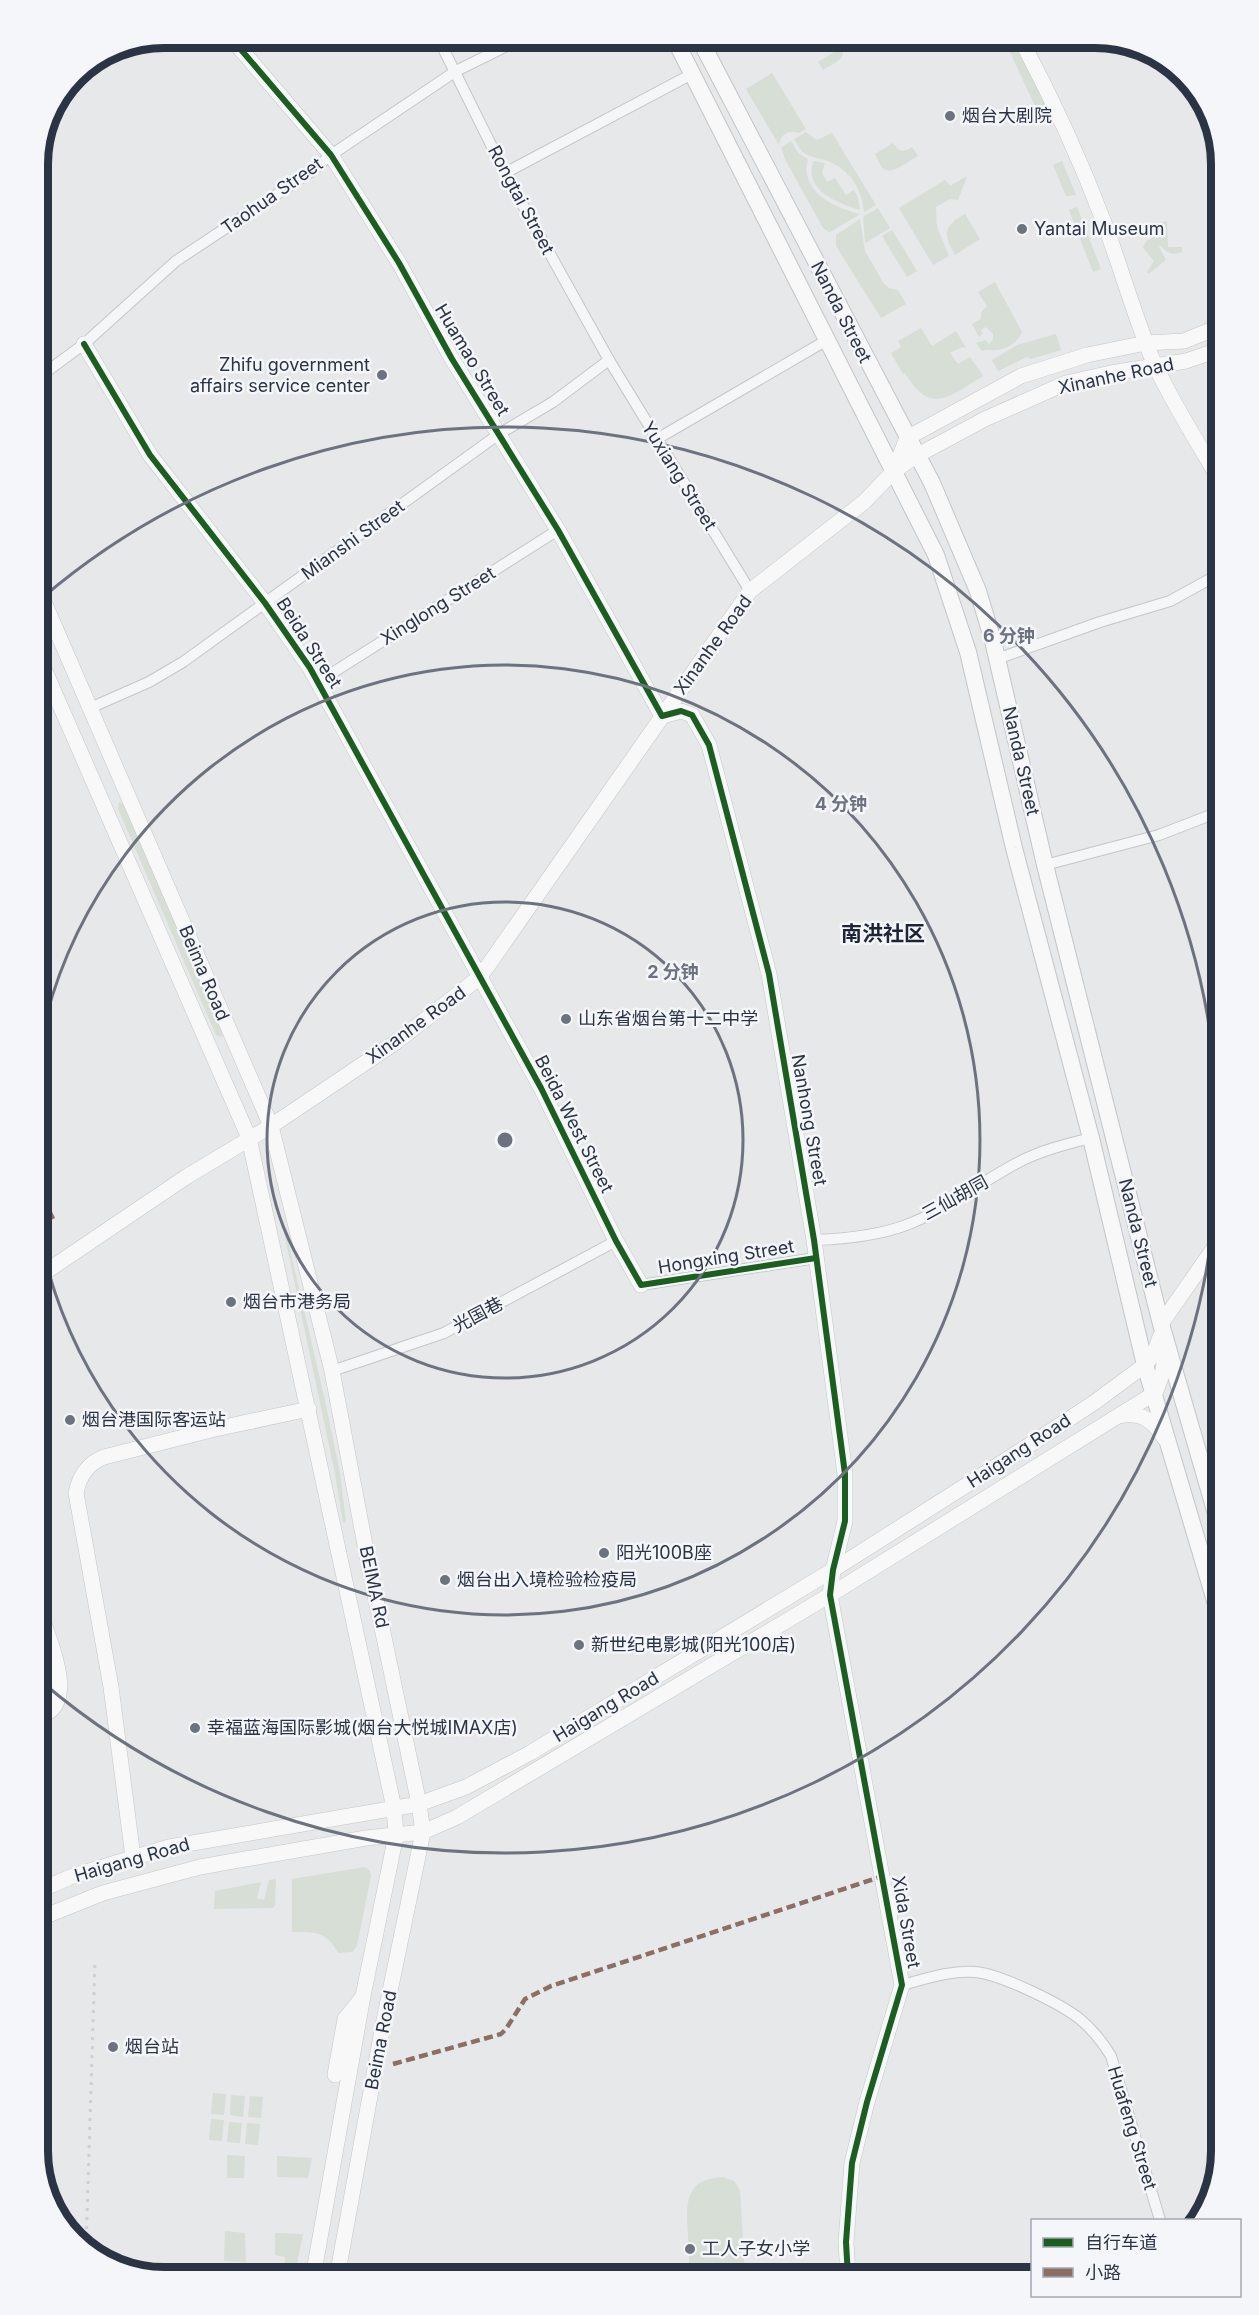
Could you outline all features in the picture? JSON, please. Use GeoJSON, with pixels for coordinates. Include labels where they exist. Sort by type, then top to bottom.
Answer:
{"type":"FeatureCollection","features":[{"type":"Feature","properties":{"kind":"main road","name":"Huamao Street"},"geometry":{"type":"LineString","coordinates":[[240,48],[332,155],[399,263],[452,360],[558,530],[662,716]]}},
{"type":"Feature","properties":{"kind":"main road","name":"Nanda Street"},"geometry":{"type":"LineString","coordinates":[[679,48],[936,555],[961,628],[1014,848],[1091,1138],[1145,1365],[1155,1393]]}},
{"type":"Feature","properties":{"kind":"main road","name":"Nanda Street"},"geometry":{"type":"LineString","coordinates":[[704,48],[932,483],[978,591],[997,659],[1045,865],[1161,1324],[1211,1496]]}},
{"type":"Feature","properties":{"kind":"main road"},"geometry":{"type":"LineString","coordinates":[[1026,48],[1042,78],[1105,224],[1155,365],[1211,465]]}},
{"type":"Feature","properties":{"kind":"main road","name":"Xinanhe Road"},"geometry":{"type":"LineString","coordinates":[[894,471],[907,438],[1021,376],[1087,355],[1146,343],[1184,341],[1211,330]]}},
{"type":"Feature","properties":{"kind":"main road","name":"Beida Street"},"geometry":{"type":"LineString","coordinates":[[84,344],[150,454],[265,603],[318,682],[480,977]]}},
{"type":"Feature","properties":{"kind":"main road","name":"Xinanhe Road"},"geometry":{"type":"LineString","coordinates":[[48,1270],[186,1177],[271,1126],[396,1042],[480,977],[750,591],[864,502],[894,471],[916,456],[985,419],[1066,383],[1186,361],[1211,352]]}},
{"type":"Feature","properties":{"kind":"main road","name":"Beima Road"},"geometry":{"type":"LineString","coordinates":[[48,611],[271,1126],[332,1371]]}},
{"type":"Feature","properties":{"kind":"main road","name":"Beima Road"},"geometry":{"type":"LineString","coordinates":[[48,678],[249,1138],[309,1409]]}},
{"type":"Feature","properties":{"kind":"main road","name":"Nanhong Street"},"geometry":{"type":"LineString","coordinates":[[662,716],[681,711],[692,715],[709,745],[769,974],[814,1240],[845,1474],[845,1521],[833,1570]]}},
{"type":"Feature","properties":{"kind":"main road","name":"Beida West Street"},"geometry":{"type":"LineString","coordinates":[[480,977],[541,1088],[616,1242],[641,1285]]}},
{"type":"Feature","properties":{"kind":"main road"},"geometry":{"type":"LineString","coordinates":[[1145,1365],[1154,1354],[1159,1342],[1161,1324],[1211,1252]]}},
{"type":"Feature","properties":{"kind":"main road"},"geometry":{"type":"LineString","coordinates":[[1161,1324],[1165,1358],[1162,1378],[1155,1393],[1211,1587]]}},
{"type":"Feature","properties":{"kind":"main road","name":"Haigang Road"},"geometry":{"type":"LineString","coordinates":[[48,1887],[73,1876],[133,1857],[196,1841],[419,1804],[466,1787],[530,1753],[833,1570],[1066,1420],[1145,1365]]}},
{"type":"Feature","properties":{"kind":"main road","name":"BEIMA Rd"},"geometry":{"type":"LineString","coordinates":[[332,1371],[369,1566],[419,1804]]}},
{"type":"Feature","properties":{"kind":"main road","name":"Haigang Road"},"geometry":{"type":"LineString","coordinates":[[48,1915],[103,1893],[200,1867],[366,1838],[423,1832],[457,1817],[830,1595],[1155,1393]]}},
{"type":"Feature","properties":{"kind":"main road"},"geometry":{"type":"LineString","coordinates":[[133,1857],[111,1687],[76,1493],[78,1485],[89,1466],[104,1457],[215,1429],[309,1409]]}},
{"type":"Feature","properties":{"kind":"main road","name":"BEIMA Rd"},"geometry":{"type":"LineString","coordinates":[[309,1409],[394,1808]]}},
{"type":"Feature","properties":{"kind":"main road"},"geometry":{"type":"LineString","coordinates":[[1116,1417],[1134,1414],[1142,1416],[1154,1424],[1170,1446]]}},
{"type":"Feature","properties":{"kind":"main road","name":"Xida Street"},"geometry":{"type":"LineString","coordinates":[[833,1570],[830,1595],[902,1985],[867,2102],[852,2163],[846,2242],[847,2267]]}},
{"type":"Feature","properties":{"kind":"main road"},"geometry":{"type":"LineString","coordinates":[[48,1641],[61,1687],[55,1706],[48,1712]]}},
{"type":"Feature","properties":{"kind":"main road","name":"Beima Road"},"geometry":{"type":"LineString","coordinates":[[339,2267],[423,1832],[419,1804]]}},
{"type":"Feature","properties":{"kind":"main road","name":"Beima Road"},"geometry":{"type":"LineString","coordinates":[[315,2267],[363,1996],[396,1835],[394,1808]]}},
{"type":"Feature","properties":{"kind":"main road"},"geometry":{"type":"LineString","coordinates":[[335,2075],[345,2019],[363,1996]]}},
{"type":"Feature","properties":{"kind":"street","name":"Rongtai Street"},"geometry":{"type":"LineString","coordinates":[[443,48],[505,173],[609,360]]}},
{"type":"Feature","properties":{"kind":"street","name":"Taohua Street"},"geometry":{"type":"LineString","coordinates":[[48,371],[84,344],[176,261],[309,173],[456,71],[503,48]]}},
{"type":"Feature","properties":{"kind":"street"},"geometry":{"type":"LineString","coordinates":[[505,173],[692,74]]}},
{"type":"Feature","properties":{"kind":"street"},"geometry":{"type":"LineString","coordinates":[[657,439],[827,340]]}},
{"type":"Feature","properties":{"kind":"street","name":"Mianshi Street"},"geometry":{"type":"LineString","coordinates":[[90,708],[149,682],[183,662],[499,435],[553,402],[609,360]]}},
{"type":"Feature","properties":{"kind":"street","name":"Yuxiang Street"},"geometry":{"type":"LineString","coordinates":[[609,360],[750,591]]}},
{"type":"Feature","properties":{"kind":"street","name":"Xinglong Street"},"geometry":{"type":"LineString","coordinates":[[318,682],[558,530]]}},
{"type":"Feature","properties":{"kind":"street"},"geometry":{"type":"LineString","coordinates":[[997,659],[1100,622],[1170,601],[1211,578]]}},
{"type":"Feature","properties":{"kind":"street"},"geometry":{"type":"LineString","coordinates":[[1045,865],[1159,835],[1211,815]]}},
{"type":"Feature","properties":{"kind":"street","name":"三仙胡同"},"geometry":{"type":"LineString","coordinates":[[814,1240],[856,1236],[909,1224],[1019,1161],[1069,1143],[1091,1138]]}},
{"type":"Feature","properties":{"kind":"street","name":"光国巷"},"geometry":{"type":"LineString","coordinates":[[332,1371],[444,1333],[616,1242]]}},
{"type":"Feature","properties":{"kind":"street","name":"Hongxing Street"},"geometry":{"type":"LineString","coordinates":[[641,1285],[816,1258]]}},
{"type":"Feature","properties":{"kind":"street","name":"Huafeng Street"},"geometry":{"type":"LineString","coordinates":[[902,1985],[942,1975],[976,1972],[1011,1983],[1060,2007],[1081,2021],[1111,2056],[1160,2219]]}},
{"type":"Feature","properties":{"kind":"shaded area"},"geometry":{"type":"Polygon","coordinates":[[[830,48],[842,48],[841,58],[823,70],[818,62],[833,53],[830,48]]]}},
{"type":"Feature","properties":{"kind":"shaded area"},"geometry":{"type":"Polygon","coordinates":[[[1018,48],[1050,115],[1041,119],[1009,50],[1018,48]]]}},
{"type":"Feature","properties":{"kind":"shaded area"},"geometry":{"type":"Polygon","coordinates":[[[772,73],[806,129],[799,133],[786,133],[779,145],[746,89],[772,73]]]}},
{"type":"Feature","properties":{"kind":"shaded area"},"geometry":{"type":"Polygon","coordinates":[[[806,132],[817,140],[832,133],[876,205],[864,212],[858,188],[849,175],[836,165],[802,151],[794,139],[806,132]]]}},
{"type":"Feature","properties":{"kind":"shaded area"},"geometry":{"type":"Polygon","coordinates":[[[791,141],[798,153],[808,159],[809,181],[821,197],[840,208],[860,214],[832,231],[829,232],[823,228],[785,159],[781,148],[791,141]]]}},
{"type":"Feature","properties":{"kind":"shaded area"},"geometry":{"type":"Polygon","coordinates":[[[893,143],[901,151],[912,147],[918,156],[894,170],[884,169],[875,154],[893,143]]]}},
{"type":"Feature","properties":{"kind":"shaded area"},"geometry":{"type":"Polygon","coordinates":[[[813,161],[825,163],[822,173],[827,182],[835,178],[846,195],[854,190],[860,210],[842,204],[818,188],[811,171],[813,161]]]}},
{"type":"Feature","properties":{"kind":"shaded area"},"geometry":{"type":"Polygon","coordinates":[[[1062,161],[1076,195],[1066,196],[1053,165],[1062,161]]]}},
{"type":"Feature","properties":{"kind":"shaded area"},"geometry":{"type":"Polygon","coordinates":[[[967,176],[958,200],[950,199],[936,207],[937,227],[949,256],[933,265],[899,208],[945,180],[950,186],[967,176]]]}},
{"type":"Feature","properties":{"kind":"shaded area"},"geometry":{"type":"Polygon","coordinates":[[[1077,207],[1101,269],[1093,272],[1069,210],[1077,207]]]}},
{"type":"Feature","properties":{"kind":"shaded area"},"geometry":{"type":"Polygon","coordinates":[[[878,208],[890,228],[865,243],[863,217],[878,208]]]}},
{"type":"Feature","properties":{"kind":"shaded area"},"geometry":{"type":"Polygon","coordinates":[[[965,214],[980,239],[955,255],[948,241],[947,231],[953,222],[965,214]]]}},
{"type":"Feature","properties":{"kind":"shaded area"},"geometry":{"type":"Polygon","coordinates":[[[860,219],[865,251],[884,284],[898,290],[906,304],[881,318],[836,246],[836,235],[860,219]]]}},
{"type":"Feature","properties":{"kind":"shaded area"},"geometry":{"type":"Polygon","coordinates":[[[1167,221],[1168,247],[1182,247],[1182,252],[1173,254],[1159,247],[1166,260],[1148,274],[1154,261],[1143,248],[1146,241],[1151,239],[1151,232],[1156,224],[1167,221]]]}},
{"type":"Feature","properties":{"kind":"shaded area"},"geometry":{"type":"Polygon","coordinates":[[[892,230],[917,271],[907,277],[882,236],[892,230]]]}},
{"type":"Feature","properties":{"kind":"shaded area"},"geometry":{"type":"Polygon","coordinates":[[[995,282],[1022,332],[1009,347],[982,351],[976,343],[986,340],[989,345],[993,334],[986,327],[981,330],[983,334],[979,337],[972,324],[981,319],[981,312],[987,306],[978,292],[995,282]]]}},
{"type":"Feature","properties":{"kind":"shaded area"},"geometry":{"type":"Polygon","coordinates":[[[921,328],[932,346],[956,331],[966,348],[962,347],[950,353],[958,364],[970,357],[983,376],[950,396],[932,398],[923,395],[905,373],[903,374],[891,353],[901,347],[898,341],[921,328]]]}},
{"type":"Feature","properties":{"kind":"shaded area"},"geometry":{"type":"Polygon","coordinates":[[[1056,334],[1061,350],[1031,359],[1027,357],[998,371],[992,360],[1017,345],[1056,334]]]}},
{"type":"Feature","properties":{"kind":"shaded area"},"geometry":{"type":"Polygon","coordinates":[[[119,802],[123,804],[223,1035],[220,1037],[216,1035],[118,809],[119,802]]]}},
{"type":"Feature","properties":{"kind":"shaded area"},"geometry":{"type":"Polygon","coordinates":[[[286,1232],[326,1405],[340,1473],[346,1523],[343,1522],[284,1233],[286,1232]]]}},
{"type":"Feature","properties":{"kind":"shaded area"},"geometry":{"type":"Polygon","coordinates":[[[365,1867],[370,1871],[371,1876],[357,1946],[352,1952],[338,1953],[329,1940],[320,1934],[292,1932],[292,1879],[365,1867]]]}},
{"type":"Feature","properties":{"kind":"shaded area"},"geometry":{"type":"Polygon","coordinates":[[[276,1879],[273,1908],[214,1909],[215,1891],[261,1882],[257,1898],[264,1900],[269,1880],[276,1879]]]}},
{"type":"Feature","properties":{"kind":"shaded area"},"geometry":{"type":"Polygon","coordinates":[[[213,2093],[226,2094],[224,2115],[211,2114],[213,2093]]]}},
{"type":"Feature","properties":{"kind":"shaded area"},"geometry":{"type":"Polygon","coordinates":[[[231,2095],[245,2096],[243,2117],[230,2115],[231,2095]]]}},
{"type":"Feature","properties":{"kind":"shaded area"},"geometry":{"type":"Polygon","coordinates":[[[250,2096],[263,2097],[261,2118],[248,2117],[250,2096]]]}},
{"type":"Feature","properties":{"kind":"shaded area"},"geometry":{"type":"Polygon","coordinates":[[[211,2119],[224,2120],[222,2141],[209,2140],[211,2119]]]}},
{"type":"Feature","properties":{"kind":"shaded area"},"geometry":{"type":"Polygon","coordinates":[[[229,2122],[242,2123],[240,2143],[227,2142],[229,2122]]]}},
{"type":"Feature","properties":{"kind":"shaded area"},"geometry":{"type":"Polygon","coordinates":[[[247,2123],[260,2124],[258,2145],[245,2144],[247,2123]]]}},
{"type":"Feature","properties":{"kind":"shaded area"},"geometry":{"type":"Polygon","coordinates":[[[227,2155],[245,2156],[244,2178],[227,2178],[227,2155]]]}},
{"type":"Feature","properties":{"kind":"shaded area"},"geometry":{"type":"Polygon","coordinates":[[[277,2156],[312,2158],[308,2178],[277,2177],[277,2156]]]}},
{"type":"Feature","properties":{"kind":"shaded area"},"geometry":{"type":"Polygon","coordinates":[[[723,2177],[734,2181],[740,2190],[744,2267],[690,2267],[687,2213],[690,2195],[694,2188],[710,2179],[723,2177]]]}},
{"type":"Feature","properties":{"kind":"shaded area"},"geometry":{"type":"Polygon","coordinates":[[[225,2231],[245,2233],[246,2262],[224,2261],[225,2231]]]}},
{"type":"Feature","properties":{"kind":"shaded area"},"geometry":{"type":"Polygon","coordinates":[[[275,2233],[303,2234],[297,2267],[284,2267],[285,2257],[275,2255],[275,2233]]]}},
{"type":"Feature","properties":{"kind":"railway"},"geometry":{"type":"LineString","coordinates":[[86,2236],[95,1961]]}},
{"type":"Feature","properties":{"kind":"marked path"},"geometry":{"type":"LineString","coordinates":[[48,1208],[53,1219]]}},
{"type":"Feature","properties":{"kind":"marked path"},"geometry":{"type":"LineString","coordinates":[[393,2064],[501,2034],[525,1999],[551,1986],[883,1876]]}},
{"type":"Feature","properties":{"kind":"cycle path"},"geometry":{"type":"LineString","coordinates":[[240,48],[331,155],[399,263],[452,359],[558,530],[662,716],[681,711],[692,715],[709,745],[769,974],[814,1240],[845,1474],[845,1521],[833,1570],[830,1595],[902,1985],[867,2102],[852,2163],[846,2242],[847,2267]]}},
{"type":"Feature","properties":{"kind":"cycle path"},"geometry":{"type":"LineString","coordinates":[[84,344],[150,455],[265,603],[310,668],[541,1088],[616,1241],[641,1285],[816,1258]]}},
{"type":"Feature","properties":{"kind":"place","name":"烟台大剧院"},"geometry":{"type":"Point","coordinates":[950,116]}},
{"type":"Feature","properties":{"kind":"place","name":"Yantai Museum"},"geometry":{"type":"Point","coordinates":[1022,229]}},
{"type":"Feature","properties":{"kind":"place","name":"Zhifu government affairs service center"},"geometry":{"type":"Point","coordinates":[382,375]}},
{"type":"Feature","properties":{"kind":"place","name":"山东省烟台第十二中学"},"geometry":{"type":"Point","coordinates":[566,1019]}},
{"type":"Feature","properties":{"kind":"place","name":"烟台市港务局"},"geometry":{"type":"Point","coordinates":[231,1302]}},
{"type":"Feature","properties":{"kind":"place","name":"烟台港国际客运站"},"geometry":{"type":"Point","coordinates":[70,1420]}},
{"type":"Feature","properties":{"kind":"place","name":"阳光100B座"},"geometry":{"type":"Point","coordinates":[604,1553]}},
{"type":"Feature","properties":{"kind":"place","name":"烟台出入境检验检疫局"},"geometry":{"type":"Point","coordinates":[445,1580]}},
{"type":"Feature","properties":{"kind":"place","name":"新世纪电影城(阳光100店)"},"geometry":{"type":"Point","coordinates":[579,1645]}},
{"type":"Feature","properties":{"kind":"place","name":"幸福蓝海国际影城(烟台大悦城IMAX店)"},"geometry":{"type":"Point","coordinates":[195,1728]}},
{"type":"Feature","properties":{"kind":"place","name":"烟台站"},"geometry":{"type":"Point","coordinates":[113,2047]}},
{"type":"Feature","properties":{"kind":"place","name":"工人子女小学"},"geometry":{"type":"Point","coordinates":[690,2249]}},
{"type":"Feature","properties":{"kind":"district","name":"南洪社区"},"geometry":{"type":"Point","coordinates":[883,934]}}]}
